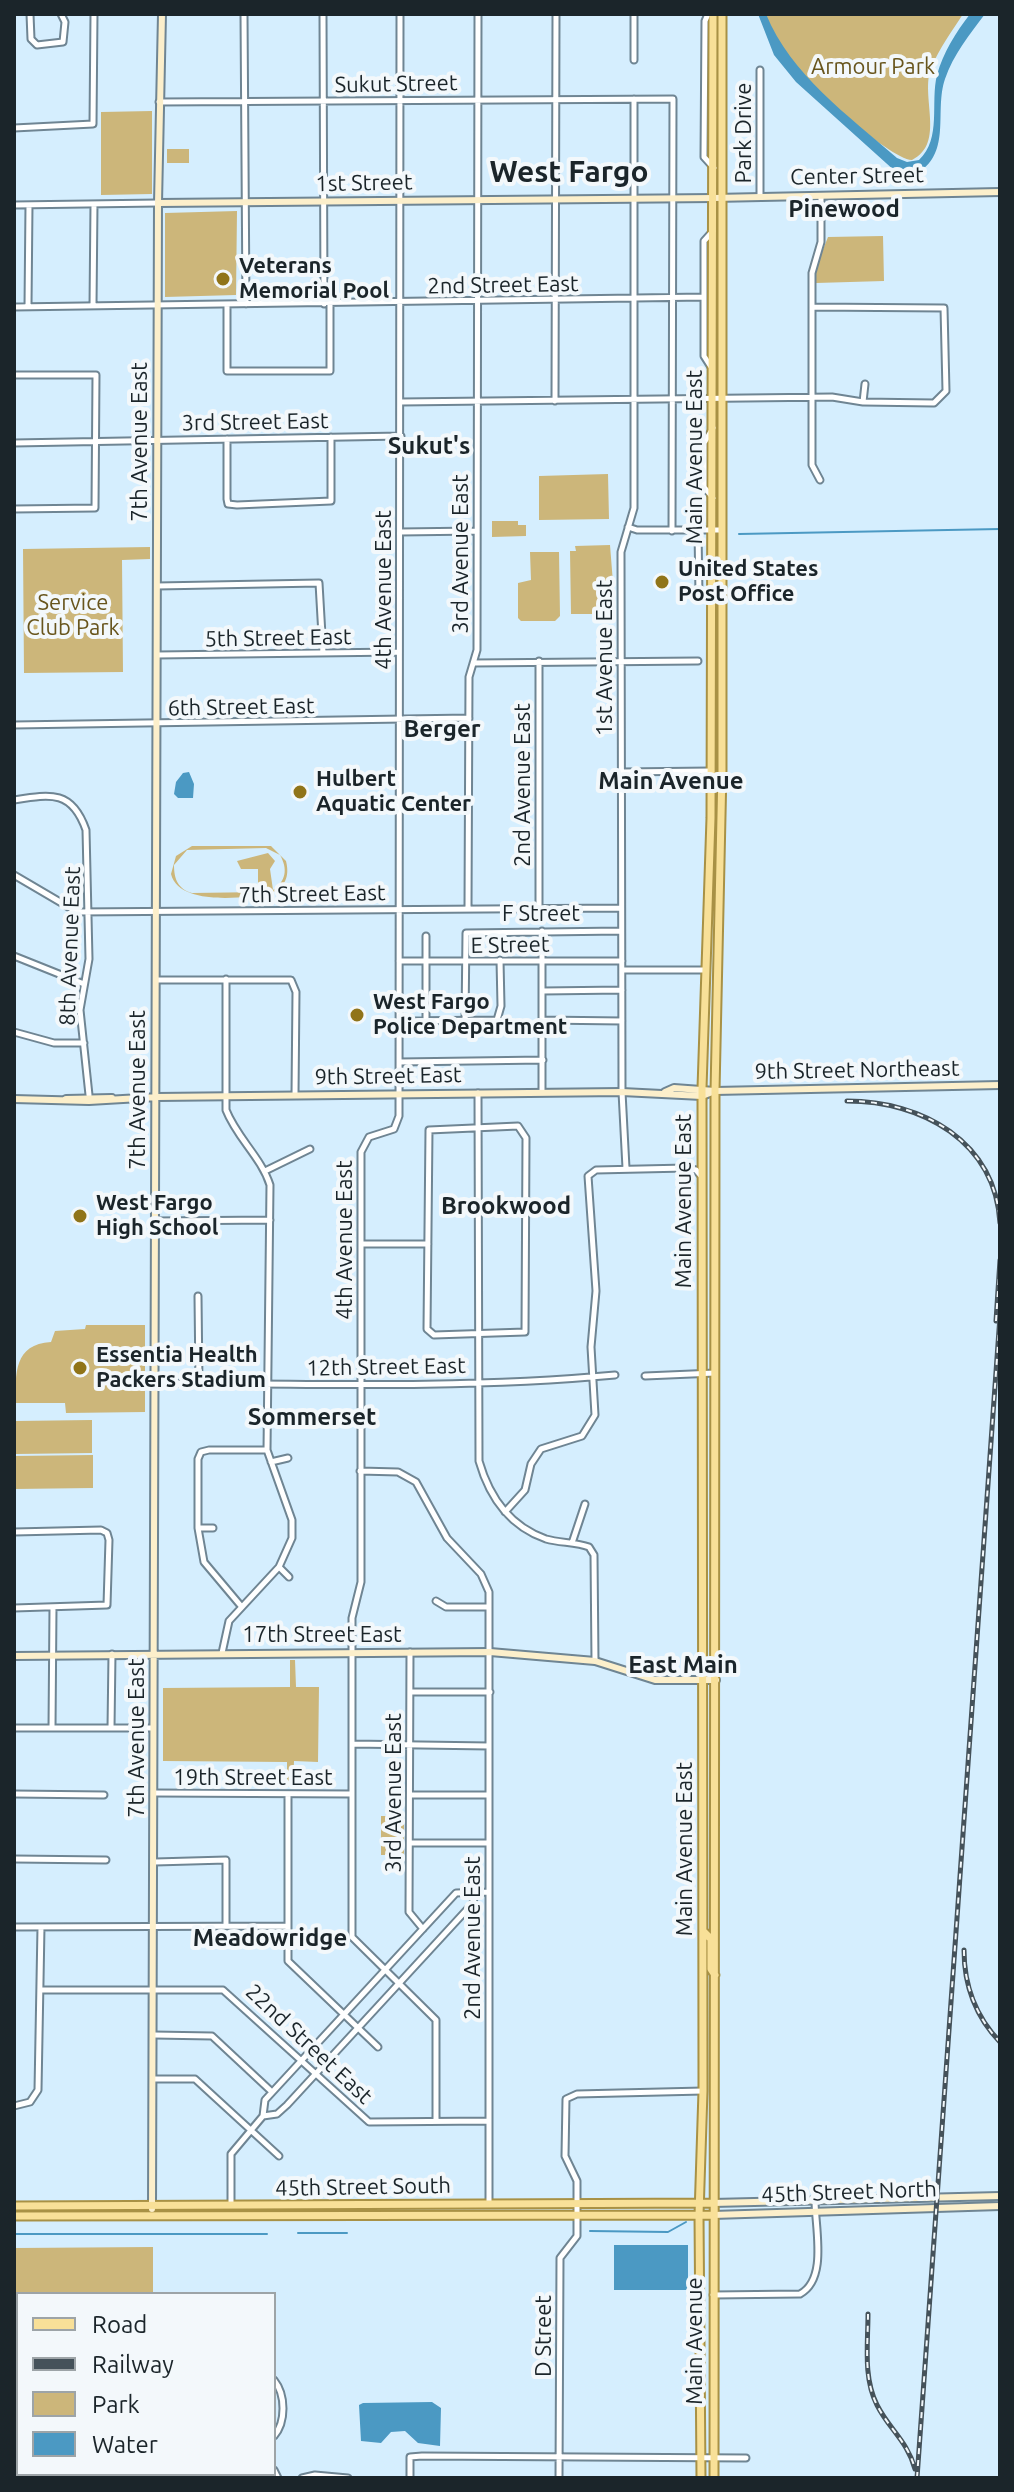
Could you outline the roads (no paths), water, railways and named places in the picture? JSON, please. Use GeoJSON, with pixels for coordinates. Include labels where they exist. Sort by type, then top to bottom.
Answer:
{"type":"FeatureCollection","features":[{"type":"Feature","properties":{"kind":"main road"},"geometry":{"type":"LineString","coordinates":[[711,14],[714,168],[718,198]]}},
{"type":"Feature","properties":{"kind":"main road"},"geometry":{"type":"LineString","coordinates":[[718,198],[722,14]]}},
{"type":"Feature","properties":{"kind":"main road","name":"Main Avenue East"},"geometry":{"type":"LineString","coordinates":[[699,2204],[703,2091],[702,1092],[718,530],[713,498],[714,428],[718,399],[714,369],[713,230],[718,198]]}},
{"type":"Feature","properties":{"kind":"main road","name":"Main Avenue East"},"geometry":{"type":"LineString","coordinates":[[713,2203],[716,1976],[715,1023],[721,827],[718,198]]}},
{"type":"Feature","properties":{"kind":"main road"},"geometry":{"type":"LineString","coordinates":[[711,771],[716,779],[721,827]]}},
{"type":"Feature","properties":{"kind":"main road"},"geometry":{"type":"LineString","coordinates":[[705,970],[711,975],[715,1023]]}},
{"type":"Feature","properties":{"kind":"main road"},"geometry":{"type":"LineString","coordinates":[[703,1931],[711,1939],[711,1969],[716,1976]]}},
{"type":"Feature","properties":{"kind":"main road"},"geometry":{"type":"LineString","coordinates":[[703,1982],[708,2024],[715,2030]]}},
{"type":"Feature","properties":{"kind":"main road","name":"45th Street South"},"geometry":{"type":"LineString","coordinates":[[14,2206],[713,2203]]}},
{"type":"Feature","properties":{"kind":"main road","name":"Main Avenue"},"geometry":{"type":"LineString","coordinates":[[713,2203],[714,2478]]}},
{"type":"Feature","properties":{"kind":"main road","name":"Main Avenue"},"geometry":{"type":"LineString","coordinates":[[699,2204],[701,2478]]}},
{"type":"Feature","properties":{"kind":"main road","name":"45th Street South"},"geometry":{"type":"LineString","coordinates":[[14,2216],[699,2215]]}},
{"type":"Feature","properties":{"kind":"main road","name":"45th Street North"},"geometry":{"type":"LineString","coordinates":[[699,2215],[713,2215]]}},
{"type":"Feature","properties":{"kind":"street"},"geometry":{"type":"LineString","coordinates":[[30,14],[33,44],[48,45],[63,42],[65,22],[61,14]]}},
{"type":"Feature","properties":{"kind":"street"},"geometry":{"type":"LineString","coordinates":[[14,128],[93,124],[94,14]]}},
{"type":"Feature","properties":{"kind":"street","name":"7th Avenue East"},"geometry":{"type":"LineString","coordinates":[[152,2216],[157,1383],[158,203],[162,14]]}},
{"type":"Feature","properties":{"kind":"street"},"geometry":{"type":"LineString","coordinates":[[244,14],[246,304]]}},
{"type":"Feature","properties":{"kind":"street"},"geometry":{"type":"LineString","coordinates":[[227,304],[227,371],[330,371],[323,201],[323,14]]}},
{"type":"Feature","properties":{"kind":"street","name":"4th Avenue East"},"geometry":{"type":"LineString","coordinates":[[400,14],[399,1116],[394,1129],[369,1137],[362,1145],[361,1582],[352,1618],[352,1937],[436,2020],[436,2121]]}},
{"type":"Feature","properties":{"kind":"street","name":"3rd Avenue East"},"geometry":{"type":"LineString","coordinates":[[468,908],[469,677],[477,650],[478,14]]}},
{"type":"Feature","properties":{"kind":"street"},"geometry":{"type":"LineString","coordinates":[[555,401],[556,14]]}},
{"type":"Feature","properties":{"kind":"street"},"geometry":{"type":"LineString","coordinates":[[634,14],[634,60]]}},
{"type":"Feature","properties":{"kind":"street"},"geometry":{"type":"LineString","coordinates":[[711,14],[705,21],[704,157],[714,168]]}},
{"type":"Feature","properties":{"kind":"street","name":"Park Drive"},"geometry":{"type":"LineString","coordinates":[[760,70],[760,196]]}},
{"type":"Feature","properties":{"kind":"street"},"geometry":{"type":"LineString","coordinates":[[704,80],[713,91]]}},
{"type":"Feature","properties":{"kind":"street","name":"1st Avenue East"},"geometry":{"type":"LineString","coordinates":[[626,1168],[622,1092],[621,552],[634,508],[634,99]]}},
{"type":"Feature","properties":{"kind":"street","name":"Sukut Street"},"geometry":{"type":"LineString","coordinates":[[159,102],[673,99],[673,197]]}},
{"type":"Feature","properties":{"kind":"street","name":"Center Street"},"geometry":{"type":"LineString","coordinates":[[718,198],[1000,192]]}},
{"type":"Feature","properties":{"kind":"street"},"geometry":{"type":"LineString","coordinates":[[820,480],[812,465],[812,273],[821,242],[821,195]]}},
{"type":"Feature","properties":{"kind":"street"},"geometry":{"type":"LineString","coordinates":[[672,531],[673,197]]}},
{"type":"Feature","properties":{"kind":"street","name":"1st Street"},"geometry":{"type":"LineString","coordinates":[[14,205],[718,198]]}},
{"type":"Feature","properties":{"kind":"street"},"geometry":{"type":"LineString","coordinates":[[93,306],[94,204]]}},
{"type":"Feature","properties":{"kind":"street"},"geometry":{"type":"LineString","coordinates":[[28,306],[29,205]]}},
{"type":"Feature","properties":{"kind":"street"},"geometry":{"type":"LineString","coordinates":[[713,230],[704,241],[704,356],[714,369]]}},
{"type":"Feature","properties":{"kind":"street","name":"2nd Street East"},"geometry":{"type":"LineString","coordinates":[[14,307],[704,297]]}},
{"type":"Feature","properties":{"kind":"street"},"geometry":{"type":"LineString","coordinates":[[401,402],[812,397],[863,402],[934,403],[942,399],[946,391],[944,308],[812,307]]}},
{"type":"Feature","properties":{"kind":"street"},"geometry":{"type":"LineString","coordinates":[[14,375],[96,375],[95,508],[14,509]]}},
{"type":"Feature","properties":{"kind":"street"},"geometry":{"type":"LineString","coordinates":[[863,402],[865,384]]}},
{"type":"Feature","properties":{"kind":"street","name":"3rd Street East"},"geometry":{"type":"LineString","coordinates":[[14,443],[401,436]]}},
{"type":"Feature","properties":{"kind":"street"},"geometry":{"type":"LineString","coordinates":[[227,439],[227,499],[228,504],[237,505],[331,501],[331,437]]}},
{"type":"Feature","properties":{"kind":"street"},"geometry":{"type":"LineString","coordinates":[[628,527],[672,531],[718,530]]}},
{"type":"Feature","properties":{"kind":"street"},"geometry":{"type":"LineString","coordinates":[[698,530],[699,596]]}},
{"type":"Feature","properties":{"kind":"street"},"geometry":{"type":"LineString","coordinates":[[400,532],[477,531]]}},
{"type":"Feature","properties":{"kind":"street"},"geometry":{"type":"LineString","coordinates":[[157,586],[319,583],[323,653]]}},
{"type":"Feature","properties":{"kind":"street","name":"5th Street East"},"geometry":{"type":"LineString","coordinates":[[157,655],[399,652]]}},
{"type":"Feature","properties":{"kind":"street","name":"2nd Avenue East"},"geometry":{"type":"LineString","coordinates":[[539,661],[539,909]]}},
{"type":"Feature","properties":{"kind":"street"},"geometry":{"type":"LineString","coordinates":[[474,663],[698,661]]}},
{"type":"Feature","properties":{"kind":"street","name":"6th Street East"},"geometry":{"type":"LineString","coordinates":[[14,725],[469,718]]}},
{"type":"Feature","properties":{"kind":"street"},"geometry":{"type":"LineString","coordinates":[[621,772],[711,771]]}},
{"type":"Feature","properties":{"kind":"street","name":"8th Avenue East"},"geometry":{"type":"LineString","coordinates":[[14,800],[51,795],[69,803],[80,813],[86,830],[89,959],[80,1010],[89,1095]]}},
{"type":"Feature","properties":{"kind":"street","name":"7th Street East"},"geometry":{"type":"LineString","coordinates":[[14,875],[69,910],[90,913],[621,908]]}},
{"type":"Feature","properties":{"kind":"street","name":"F Street"},"geometry":{"type":"LineString","coordinates":[[464,961],[464,936],[476,930],[621,931]]}},
{"type":"Feature","properties":{"kind":"street"},"geometry":{"type":"LineString","coordinates":[[542,931],[542,1092]]}},
{"type":"Feature","properties":{"kind":"street"},"geometry":{"type":"LineString","coordinates":[[426,936],[426,1020]]}},
{"type":"Feature","properties":{"kind":"street"},"geometry":{"type":"LineString","coordinates":[[14,956],[84,984]]}},
{"type":"Feature","properties":{"kind":"street"},"geometry":{"type":"LineString","coordinates":[[399,1021],[498,1019],[500,960]]}},
{"type":"Feature","properties":{"kind":"street","name":"E Street"},"geometry":{"type":"LineString","coordinates":[[399,961],[622,961]]}},
{"type":"Feature","properties":{"kind":"street"},"geometry":{"type":"LineString","coordinates":[[464,961],[465,1021]]}},
{"type":"Feature","properties":{"kind":"street"},"geometry":{"type":"LineString","coordinates":[[622,970],[705,970]]}},
{"type":"Feature","properties":{"kind":"street"},"geometry":{"type":"LineString","coordinates":[[222,1653],[224,1633],[241,1606],[279,1567],[292,1538],[292,1520],[267,1450],[270,1185],[265,1171],[231,1124],[226,1096],[226,979]]}},
{"type":"Feature","properties":{"kind":"street"},"geometry":{"type":"LineString","coordinates":[[157,980],[291,980],[296,992],[295,1095]]}},
{"type":"Feature","properties":{"kind":"street"},"geometry":{"type":"LineString","coordinates":[[543,991],[622,990]]}},
{"type":"Feature","properties":{"kind":"street"},"geometry":{"type":"LineString","coordinates":[[542,1020],[622,1021]]}},
{"type":"Feature","properties":{"kind":"street"},"geometry":{"type":"LineString","coordinates":[[14,1032],[54,1043],[84,1043]]}},
{"type":"Feature","properties":{"kind":"street"},"geometry":{"type":"LineString","coordinates":[[400,1062],[543,1060]]}},
{"type":"Feature","properties":{"kind":"street","name":"9th Street Northeast"},"geometry":{"type":"LineString","coordinates":[[715,1091],[1000,1085]]}},
{"type":"Feature","properties":{"kind":"street","name":"9th Street East"},"geometry":{"type":"LineString","coordinates":[[14,1099],[715,1091]]}},
{"type":"Feature","properties":{"kind":"street"},"geometry":{"type":"LineString","coordinates":[[478,1093],[476,1382],[479,1461],[490,1492],[505,1512],[528,1531],[546,1539],[589,1547],[594,1555],[595,1661]]}},
{"type":"Feature","properties":{"kind":"street","name":"9th Street East"},"geometry":{"type":"LineString","coordinates":[[66,1099],[89,1095],[112,1098]]}},
{"type":"Feature","properties":{"kind":"street"},"geometry":{"type":"LineString","coordinates":[[518,1126],[525,1131],[526,1317],[521,1335],[434,1335],[430,1333],[427,1323],[428,1142],[432,1129],[478,1127],[518,1126]]}},
{"type":"Feature","properties":{"kind":"street"},"geometry":{"type":"LineString","coordinates":[[265,1171],[310,1149]]}},
{"type":"Feature","properties":{"kind":"street"},"geometry":{"type":"LineString","coordinates":[[505,1512],[525,1490],[531,1464],[541,1449],[577,1439],[588,1430],[596,1407],[591,1336],[596,1291],[586,1193],[591,1173],[626,1168],[693,1169],[703,1178]]}},
{"type":"Feature","properties":{"kind":"street"},"geometry":{"type":"LineString","coordinates":[[156,1221],[270,1220]]}},
{"type":"Feature","properties":{"kind":"street"},"geometry":{"type":"LineString","coordinates":[[361,1244],[428,1244]]}},
{"type":"Feature","properties":{"kind":"street"},"geometry":{"type":"LineString","coordinates":[[198,1296],[199,1383]]}},
{"type":"Feature","properties":{"kind":"street"},"geometry":{"type":"LineString","coordinates":[[645,1376],[715,1373]]}},
{"type":"Feature","properties":{"kind":"street","name":"12th Street East"},"geometry":{"type":"LineString","coordinates":[[157,1383],[476,1382],[615,1375]]}},
{"type":"Feature","properties":{"kind":"street"},"geometry":{"type":"LineString","coordinates":[[241,1606],[204,1562],[198,1528],[201,1452],[267,1450]]}},
{"type":"Feature","properties":{"kind":"street"},"geometry":{"type":"LineString","coordinates":[[271,1462],[288,1458]]}},
{"type":"Feature","properties":{"kind":"street"},"geometry":{"type":"LineString","coordinates":[[360,1471],[398,1472],[416,1482],[447,1538],[481,1574],[489,1592],[490,1652]]}},
{"type":"Feature","properties":{"kind":"street"},"geometry":{"type":"LineString","coordinates":[[572,1543],[585,1504]]}},
{"type":"Feature","properties":{"kind":"street"},"geometry":{"type":"LineString","coordinates":[[198,1528],[213,1528]]}},
{"type":"Feature","properties":{"kind":"street"},"geometry":{"type":"LineString","coordinates":[[14,1532],[107,1533],[107,1605],[14,1608]]}},
{"type":"Feature","properties":{"kind":"street"},"geometry":{"type":"LineString","coordinates":[[279,1567],[289,1577]]}},
{"type":"Feature","properties":{"kind":"street"},"geometry":{"type":"LineString","coordinates":[[436,1601],[446,1607],[489,1607]]}},
{"type":"Feature","properties":{"kind":"street"},"geometry":{"type":"LineString","coordinates":[[52,1728],[53,1608]]}},
{"type":"Feature","properties":{"kind":"street","name":"3rd Avenue East"},"geometry":{"type":"LineString","coordinates":[[410,1652],[409,1912],[423,1929]]}},
{"type":"Feature","properties":{"kind":"street","name":"2nd Avenue East"},"geometry":{"type":"LineString","coordinates":[[489,2203],[490,1652]]}},
{"type":"Feature","properties":{"kind":"street","name":"17th Street East"},"geometry":{"type":"LineString","coordinates":[[14,1656],[490,1652],[595,1661],[655,1680],[716,1680]]}},
{"type":"Feature","properties":{"kind":"street"},"geometry":{"type":"LineString","coordinates":[[111,1728],[112,1654]]}},
{"type":"Feature","properties":{"kind":"street"},"geometry":{"type":"LineString","coordinates":[[410,1692],[490,1692]]}},
{"type":"Feature","properties":{"kind":"street"},"geometry":{"type":"LineString","coordinates":[[14,1728],[153,1728]]}},
{"type":"Feature","properties":{"kind":"street"},"geometry":{"type":"LineString","coordinates":[[352,1744],[489,1746]]}},
{"type":"Feature","properties":{"kind":"street","name":"19th Street East"},"geometry":{"type":"LineString","coordinates":[[154,1793],[352,1794]]}},
{"type":"Feature","properties":{"kind":"street"},"geometry":{"type":"LineString","coordinates":[[14,1794],[104,1795]]}},
{"type":"Feature","properties":{"kind":"street"},"geometry":{"type":"LineString","coordinates":[[288,1794],[288,1961],[378,2047]]}},
{"type":"Feature","properties":{"kind":"street"},"geometry":{"type":"LineString","coordinates":[[410,1795],[489,1795]]}},
{"type":"Feature","properties":{"kind":"street"},"geometry":{"type":"LineString","coordinates":[[409,1843],[489,1843]]}},
{"type":"Feature","properties":{"kind":"street"},"geometry":{"type":"LineString","coordinates":[[14,1859],[106,1860]]}},
{"type":"Feature","properties":{"kind":"street"},"geometry":{"type":"LineString","coordinates":[[155,1862],[226,1860],[226,1926]]}},
{"type":"Feature","properties":{"kind":"street"},"geometry":{"type":"LineString","coordinates":[[263,2116],[262,2105],[272,2092],[456,1893],[489,1892]]}},
{"type":"Feature","properties":{"kind":"street"},"geometry":{"type":"LineString","coordinates":[[231,2206],[231,2154],[263,2116],[277,2114],[473,1903],[475,1893]]}},
{"type":"Feature","properties":{"kind":"street"},"geometry":{"type":"LineString","coordinates":[[14,1927],[288,1926]]}},
{"type":"Feature","properties":{"kind":"street"},"geometry":{"type":"LineString","coordinates":[[14,2106],[30,2102],[38,2090],[41,1927]]}},
{"type":"Feature","properties":{"kind":"street","name":"22nd Street East"},"geometry":{"type":"LineString","coordinates":[[40,1990],[230,1993],[369,2122],[489,2121]]}},
{"type":"Feature","properties":{"kind":"street"},"geometry":{"type":"LineString","coordinates":[[154,2035],[212,2036],[272,2092]]}},
{"type":"Feature","properties":{"kind":"street"},"geometry":{"type":"LineString","coordinates":[[153,2079],[195,2079],[279,2156]]}},
{"type":"Feature","properties":{"kind":"street","name":"D Street"},"geometry":{"type":"LineString","coordinates":[[559,2478],[560,2258],[575,2243],[577,2215],[577,2181],[565,2156],[566,2099],[577,2094],[703,2091]]}},
{"type":"Feature","properties":{"kind":"street","name":"45th Street North"},"geometry":{"type":"LineString","coordinates":[[713,2203],[1000,2196]]}},
{"type":"Feature","properties":{"kind":"street"},"geometry":{"type":"LineString","coordinates":[[712,2295],[800,2294],[806,2290],[817,2272],[815,2200]]}},
{"type":"Feature","properties":{"kind":"street","name":"45th Street North"},"geometry":{"type":"LineString","coordinates":[[713,2215],[1000,2206]]}},
{"type":"Feature","properties":{"kind":"street"},"geometry":{"type":"LineString","coordinates":[[276,2383],[281,2392],[283,2415],[282,2426],[276,2434]]}},
{"type":"Feature","properties":{"kind":"street"},"geometry":{"type":"LineString","coordinates":[[410,2478],[410,2457],[746,2458]]}},
{"type":"Feature","properties":{"kind":"street"},"geometry":{"type":"LineString","coordinates":[[302,2478],[315,2475],[348,2478]]}},
{"type":"Feature","properties":{"kind":"water"},"geometry":{"type":"Polygon","coordinates":[[[758,14],[766,14],[790,56],[822,93],[897,158],[907,162],[919,160],[931,141],[935,86],[946,51],[970,14],[985,14],[948,70],[942,91],[939,142],[935,154],[918,173],[896,172],[796,82],[774,55],[758,14]]]}},
{"type":"Feature","properties":{"kind":"water"},"geometry":{"type":"Polygon","coordinates":[[[189,772],[194,784],[193,798],[178,798],[174,794],[176,782],[183,773],[189,772]]]}},
{"type":"Feature","properties":{"kind":"water"},"geometry":{"type":"Polygon","coordinates":[[[614,2245],[688,2245],[688,2290],[614,2290],[614,2245]]]}},
{"type":"Feature","properties":{"kind":"water"},"geometry":{"type":"Polygon","coordinates":[[[432,2402],[441,2408],[440,2446],[418,2443],[405,2431],[391,2432],[381,2443],[361,2441],[359,2405],[432,2402]]]}},
{"type":"Feature","properties":{"kind":"waterway"},"geometry":{"type":"LineString","coordinates":[[739,534],[1000,529]]}},
{"type":"Feature","properties":{"kind":"waterway"},"geometry":{"type":"LineString","coordinates":[[590,2231],[668,2232],[686,2222]]}},
{"type":"Feature","properties":{"kind":"waterway"},"geometry":{"type":"LineString","coordinates":[[298,2233],[347,2233]]}},
{"type":"Feature","properties":{"kind":"waterway"},"geometry":{"type":"LineString","coordinates":[[14,2234],[267,2234]]}},
{"type":"Feature","properties":{"kind":"railway"},"geometry":{"type":"LineString","coordinates":[[847,1101],[902,1109],[950,1131],[969,1148],[985,1169],[995,1194],[1000,1223]]}},
{"type":"Feature","properties":{"kind":"railway"},"geometry":{"type":"LineString","coordinates":[[996,1321],[1000,1260]]}},
{"type":"Feature","properties":{"kind":"railway"},"geometry":{"type":"LineString","coordinates":[[917,2478],[1000,1316]]}},
{"type":"Feature","properties":{"kind":"railway"},"geometry":{"type":"LineString","coordinates":[[964,1950],[966,1976],[973,2000],[984,2022],[1000,2042]]}},
{"type":"Feature","properties":{"kind":"railway"},"geometry":{"type":"LineString","coordinates":[[868,2314],[867,2360],[873,2395],[882,2414],[908,2451],[915,2469]]}},
{"type":"Feature","properties":{"kind":"place","name":"Veterans Memorial Pool"},"geometry":{"type":"Point","coordinates":[223,279]}},
{"type":"Feature","properties":{"kind":"place","name":"United States Post Office"},"geometry":{"type":"Point","coordinates":[662,582]}},
{"type":"Feature","properties":{"kind":"place","name":"Hulbert Aquatic Center"},"geometry":{"type":"Point","coordinates":[300,792]}},
{"type":"Feature","properties":{"kind":"place","name":"West Fargo Police Department"},"geometry":{"type":"Point","coordinates":[357,1015]}},
{"type":"Feature","properties":{"kind":"place","name":"West Fargo High School"},"geometry":{"type":"Point","coordinates":[80,1216]}},
{"type":"Feature","properties":{"kind":"place","name":"Essentia Health Packers Stadium"},"geometry":{"type":"Point","coordinates":[80,1368]}},
{"type":"Feature","properties":{"kind":"district","name":"West Fargo"},"geometry":{"type":"Point","coordinates":[569,172]}},
{"type":"Feature","properties":{"kind":"district","name":"Pinewood"},"geometry":{"type":"Point","coordinates":[844,209]}},
{"type":"Feature","properties":{"kind":"district","name":"Sukut's"},"geometry":{"type":"Point","coordinates":[429,446]}},
{"type":"Feature","properties":{"kind":"district","name":"Berger"},"geometry":{"type":"Point","coordinates":[442,729]}},
{"type":"Feature","properties":{"kind":"district","name":"Main Avenue"},"geometry":{"type":"Point","coordinates":[671,781]}},
{"type":"Feature","properties":{"kind":"district","name":"Brookwood"},"geometry":{"type":"Point","coordinates":[506,1206]}},
{"type":"Feature","properties":{"kind":"district","name":"Sommerset"},"geometry":{"type":"Point","coordinates":[312,1417]}},
{"type":"Feature","properties":{"kind":"district","name":"East Main"},"geometry":{"type":"Point","coordinates":[683,1665]}},
{"type":"Feature","properties":{"kind":"district","name":"Meadowridge"},"geometry":{"type":"Point","coordinates":[270,1938]}},
{"type":"Feature","properties":{"kind":"park label","name":"Armour Park"},"geometry":{"type":"Point","coordinates":[873,67]}},
{"type":"Feature","properties":{"kind":"park label","name":"Service Club Park"},"geometry":{"type":"Point","coordinates":[73,616]}}]}
